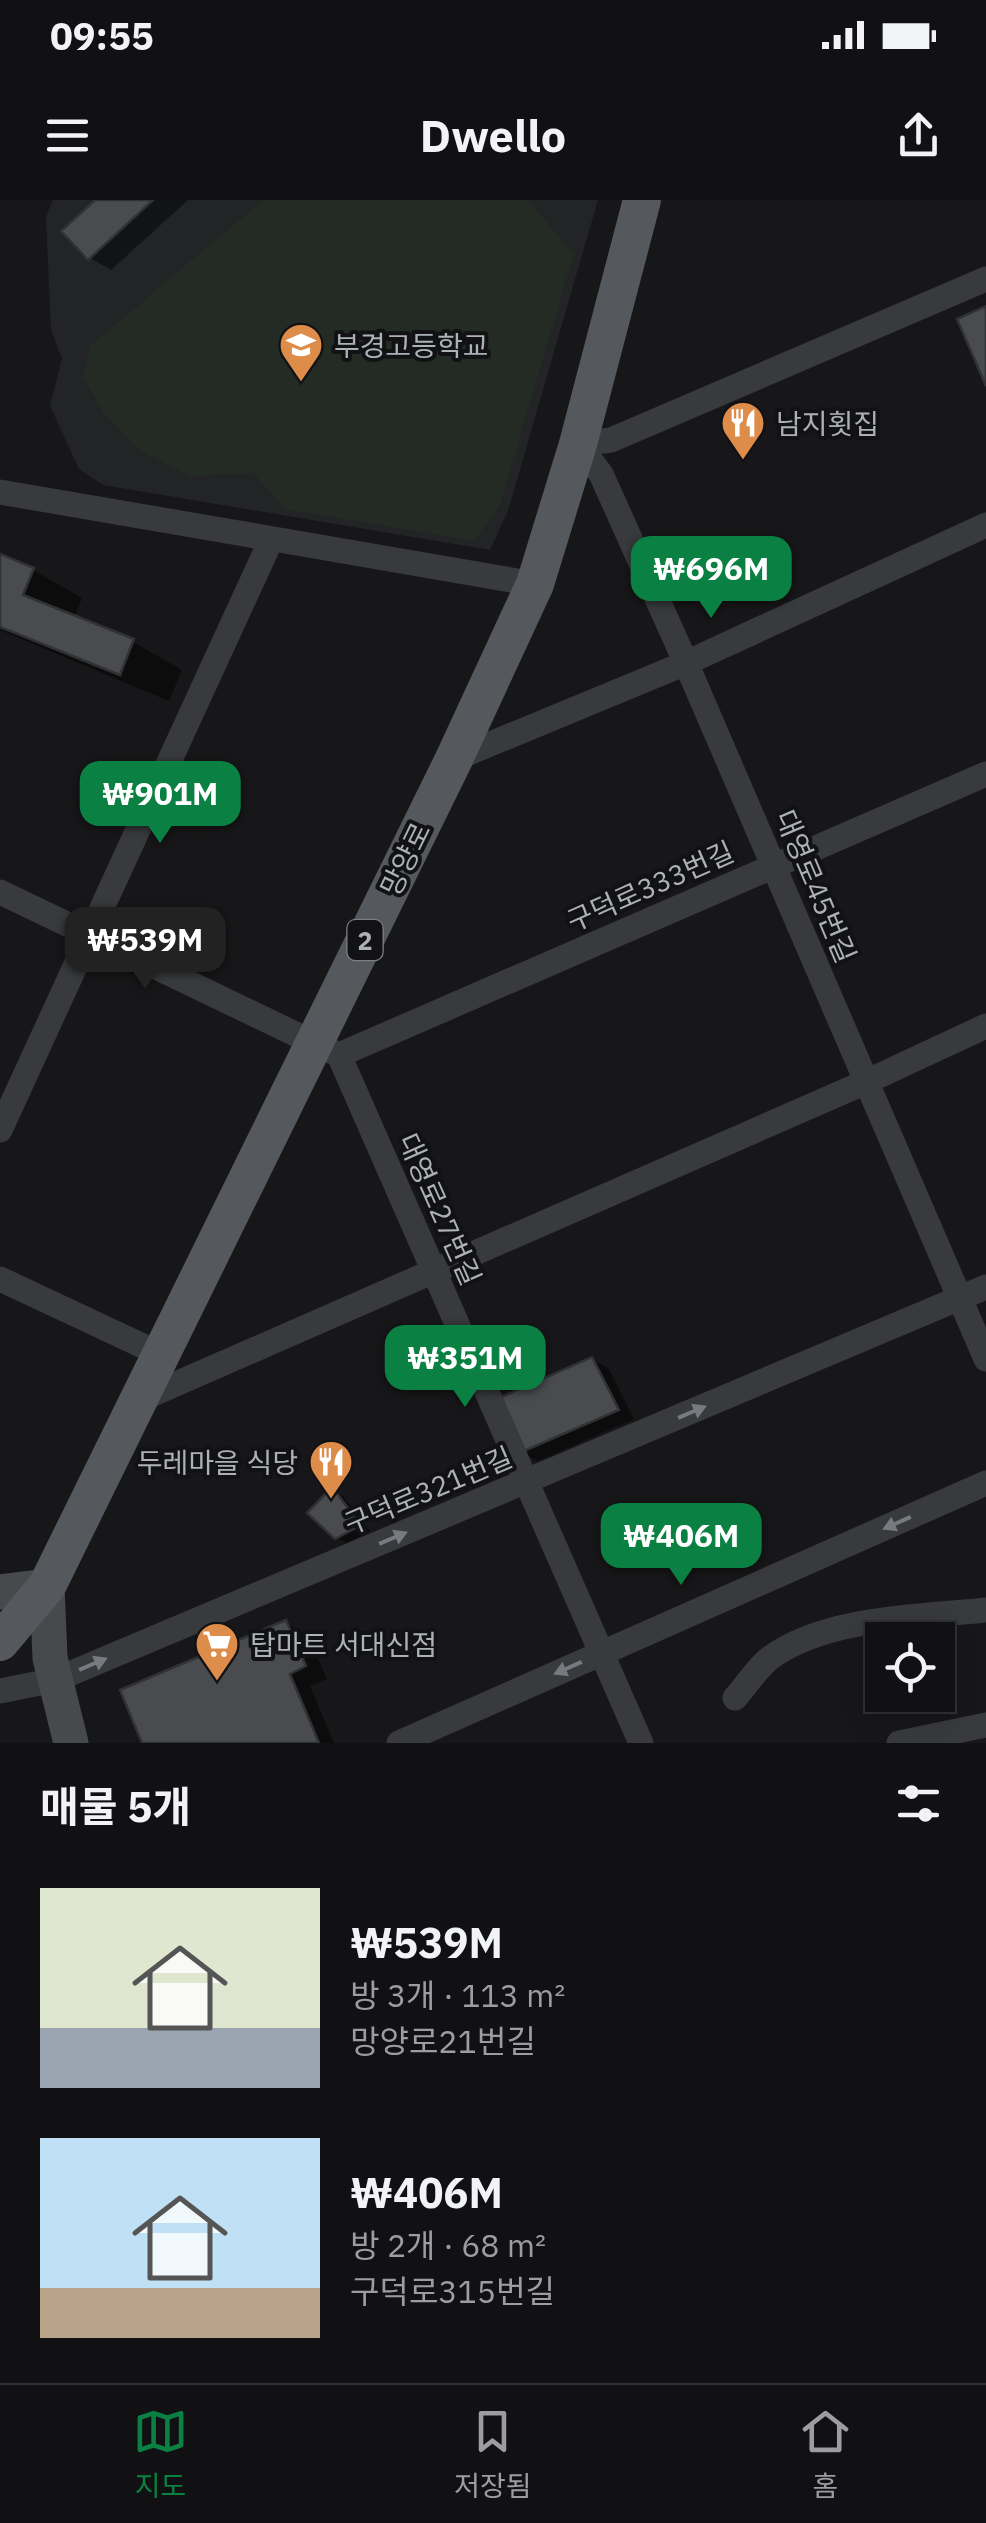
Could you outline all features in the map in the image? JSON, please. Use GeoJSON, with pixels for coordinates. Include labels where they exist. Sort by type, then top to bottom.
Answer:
{"type":"FeatureCollection","features":[{"type":"Feature","properties":{"kind":"main road","name":"망양로"},"geometry":{"type":"LineString","coordinates":[[0,1642],[47,1586],[160,1354],[326,1049],[535,584],[578,444],[642,200]]}},
{"type":"Feature","properties":{"kind":"main road"},"geometry":{"type":"LineString","coordinates":[[0,1592],[47,1586],[49,1645],[71,1743]]}},
{"type":"Feature","properties":{"kind":"street"},"geometry":{"type":"LineString","coordinates":[[578,444],[612,440],[986,279]]}},
{"type":"Feature","properties":{"kind":"street","name":"대영로45번길"},"geometry":{"type":"LineString","coordinates":[[578,444],[601,474],[686,663],[986,1359]]}},
{"type":"Feature","properties":{"kind":"street"},"geometry":{"type":"LineString","coordinates":[[0,492],[535,584]]}},
{"type":"Feature","properties":{"kind":"street"},"geometry":{"type":"LineString","coordinates":[[454,758],[686,663],[986,526]]}},
{"type":"Feature","properties":{"kind":"street"},"geometry":{"type":"LineString","coordinates":[[0,1130],[272,540]]}},
{"type":"Feature","properties":{"kind":"street","name":"구덕로333번길"},"geometry":{"type":"LineString","coordinates":[[326,1049],[986,774]]}},
{"type":"Feature","properties":{"kind":"street"},"geometry":{"type":"LineString","coordinates":[[0,892],[326,1049]]}},
{"type":"Feature","properties":{"kind":"street"},"geometry":{"type":"LineString","coordinates":[[137,1401],[868,1082],[986,1026]]}},
{"type":"Feature","properties":{"kind":"street","name":"대영로27번길"},"geometry":{"type":"LineString","coordinates":[[326,1049],[434,1270],[641,1743]]}},
{"type":"Feature","properties":{"kind":"street"},"geometry":{"type":"LineString","coordinates":[[0,1279],[160,1354]]}},
{"type":"Feature","properties":{"kind":"street","name":"구덕로321번길"},"geometry":{"type":"LineString","coordinates":[[0,1692],[55,1680],[986,1286]]}},
{"type":"Feature","properties":{"kind":"street"},"geometry":{"type":"LineString","coordinates":[[398,1743],[986,1483]]}},
{"type":"Feature","properties":{"kind":"street"},"geometry":{"type":"LineString","coordinates":[[734,1698],[768,1659],[810,1636],[876,1622],[986,1610]]}},
{"type":"Feature","properties":{"kind":"street"},"geometry":{"type":"LineString","coordinates":[[899,1743],[986,1725]]}},
{"type":"Feature","properties":{"kind":"shaded area","name":"부경고등학교"},"geometry":{"type":"Polygon","coordinates":[[[53,200],[598,200],[508,511],[490,550],[103,485],[79,469],[50,406],[62,359],[51,330],[46,217],[53,200]]]}},
{"type":"Feature","properties":{"kind":"shaded area","name":"부경고등학교"},"geometry":{"type":"Polygon","coordinates":[[[263,200],[528,200],[574,254],[499,508],[474,541],[285,509],[253,473],[190,476],[139,450],[103,413],[83,376],[91,345],[263,200]]]}},
{"type":"Feature","properties":{"kind":"building"},"geometry":{"type":"Polygon","coordinates":[[[95,200],[153,200],[88,260],[61,231],[95,200]]]}},
{"type":"Feature","properties":{"kind":"building"},"geometry":{"type":"Polygon","coordinates":[[[986,306],[986,386],[957,319],[986,306]]]}},
{"type":"Feature","properties":{"kind":"building"},"geometry":{"type":"Polygon","coordinates":[[[0,554],[34,568],[23,595],[134,639],[120,675],[0,627],[0,554]]]}},
{"type":"Feature","properties":{"kind":"building"},"geometry":{"type":"Polygon","coordinates":[[[592,1357],[619,1410],[519,1453],[499,1398],[592,1357]]]}},
{"type":"Feature","properties":{"kind":"building","name":"두레마을 식당"},"geometry":{"type":"Polygon","coordinates":[[[332,1487],[361,1525],[335,1539],[307,1513],[332,1487]]]}},
{"type":"Feature","properties":{"kind":"building","name":"탑마트 서대신점"},"geometry":{"type":"Polygon","coordinates":[[[286,1620],[306,1666],[290,1674],[319,1743],[142,1743],[120,1690],[286,1620]]]}},
{"type":"Feature","properties":{"kind":"place","name":"부경고등학교"},"geometry":{"type":"Point","coordinates":[301,383]}},
{"type":"Feature","properties":{"kind":"place","name":"남지횟집"},"geometry":{"type":"Point","coordinates":[743,461]}},
{"type":"Feature","properties":{"kind":"place","name":"두레마을 식당"},"geometry":{"type":"Point","coordinates":[331,1500]}},
{"type":"Feature","properties":{"kind":"place","name":"탑마트 서대신점"},"geometry":{"type":"Point","coordinates":[217,1682]}}]}
